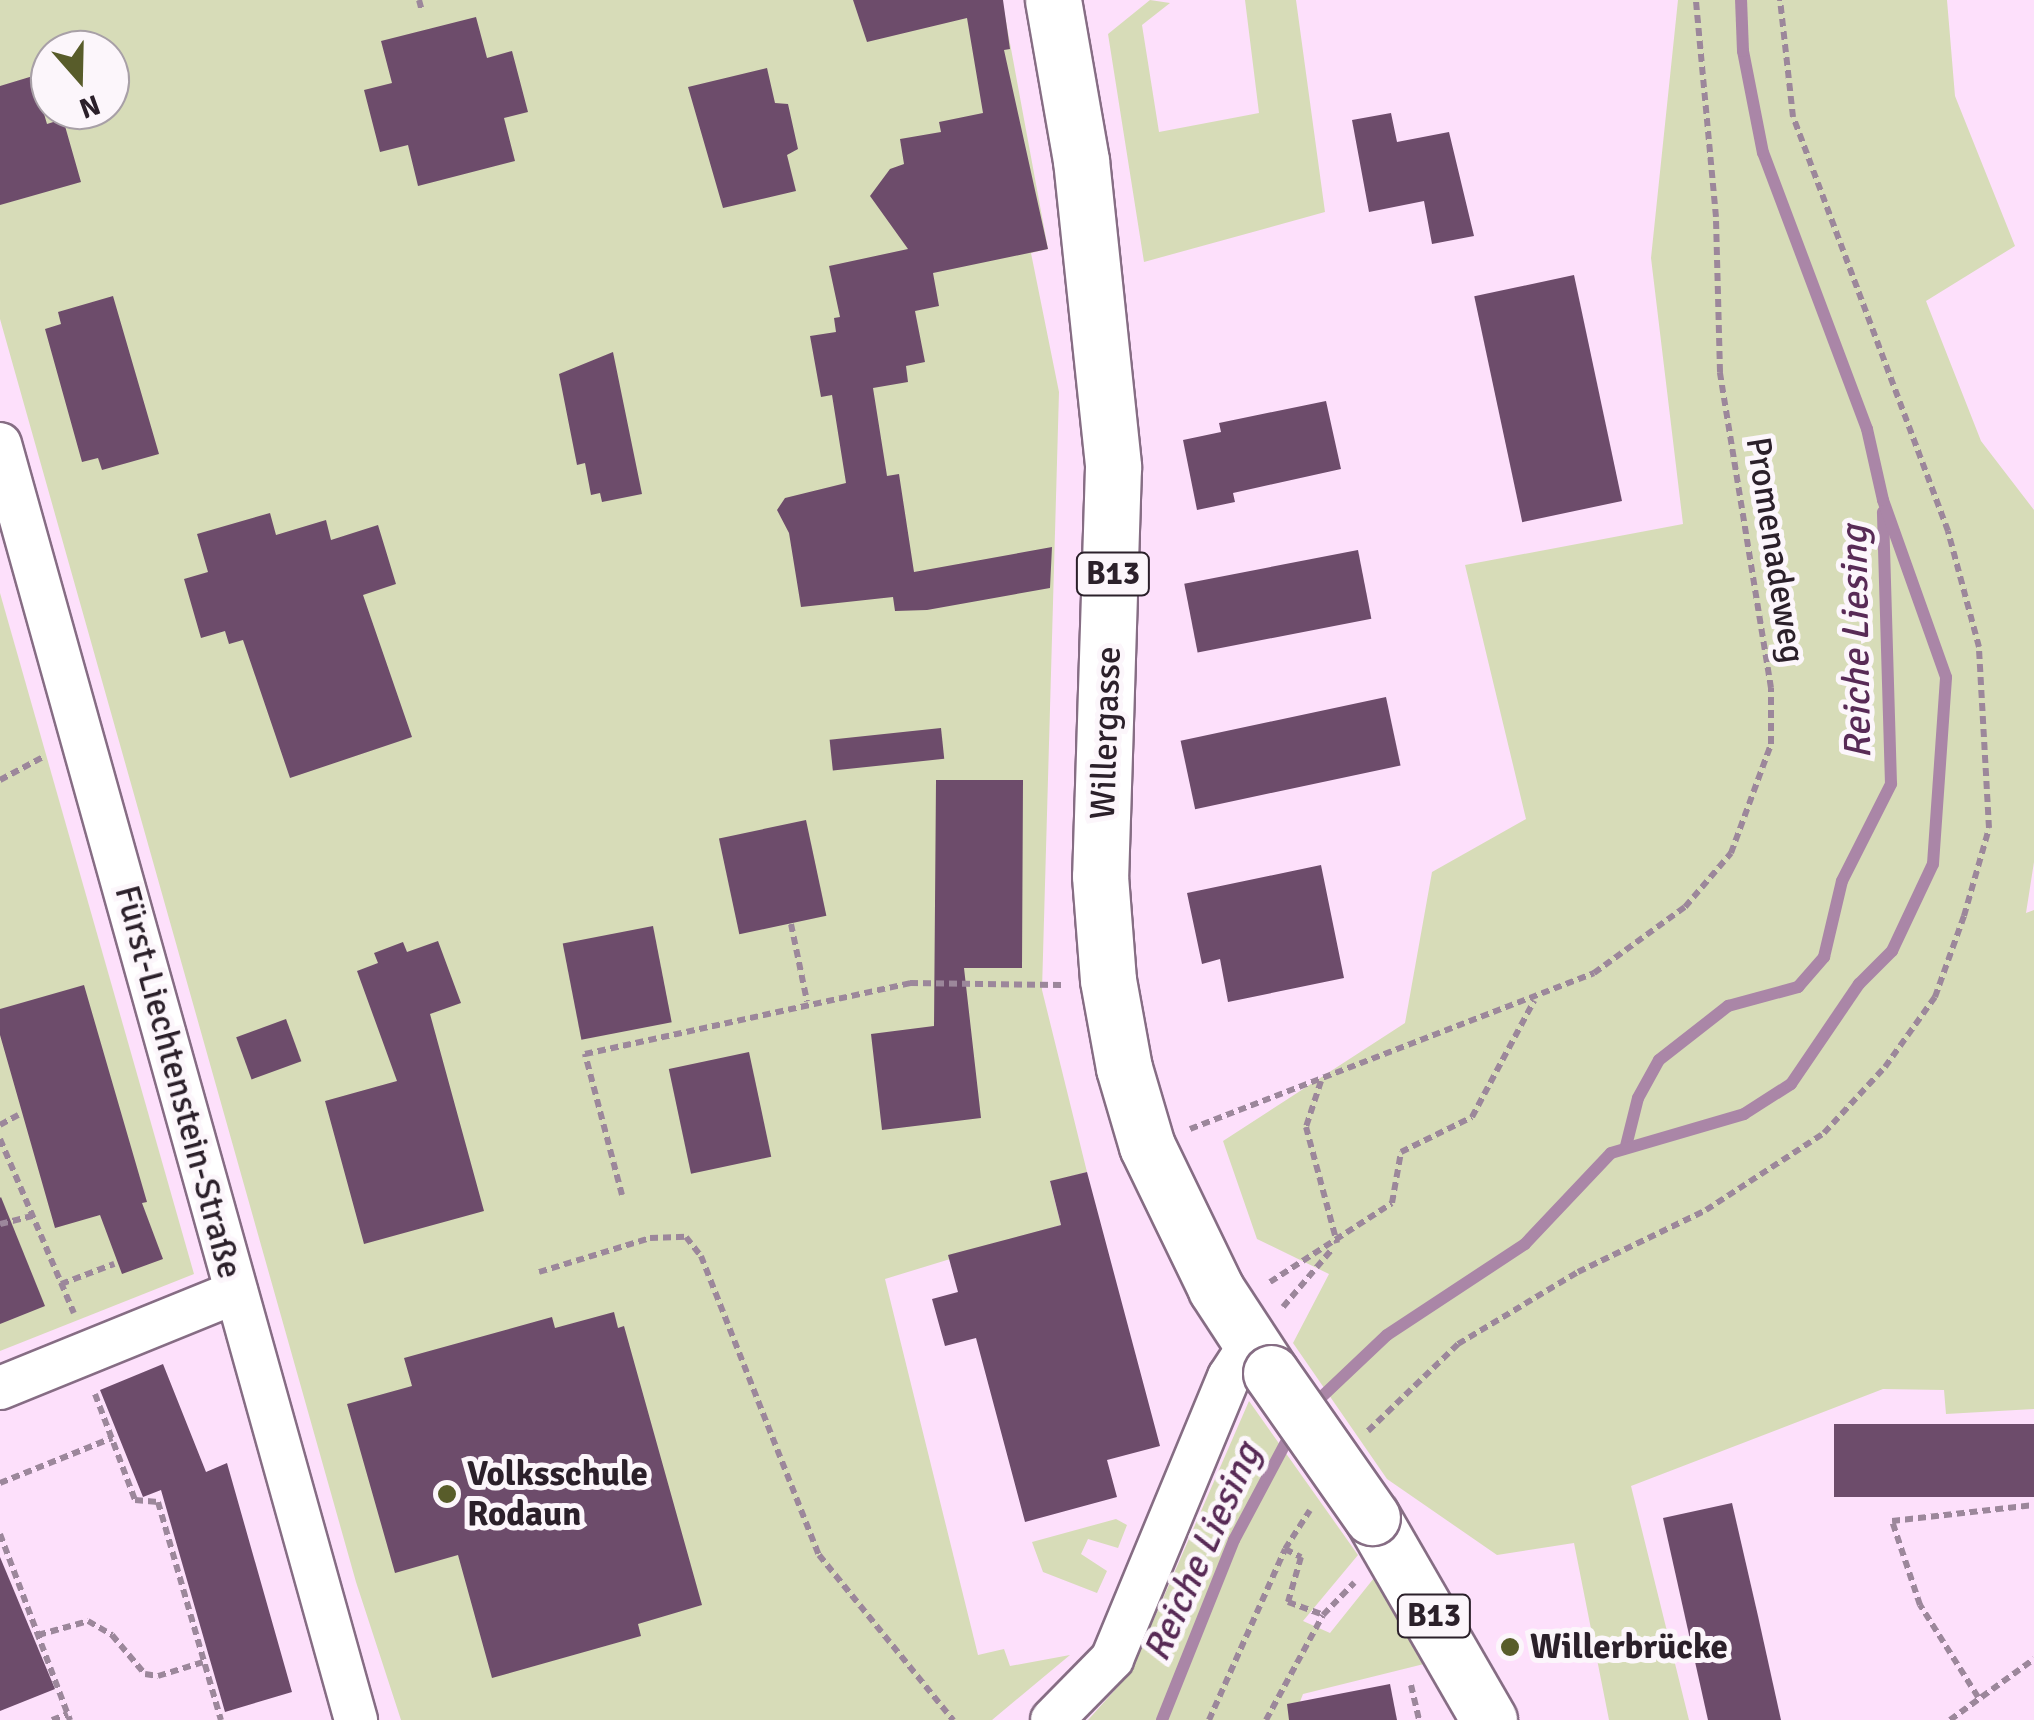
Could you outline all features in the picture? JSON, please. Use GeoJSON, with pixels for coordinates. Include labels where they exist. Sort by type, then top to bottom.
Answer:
{"type":"FeatureCollection","features":[{"type":"Feature","properties":{"kind":"main road","name":"Willergasse"},"geometry":{"type":"LineString","coordinates":[[1054,0],[1081,160],[1112,449],[1100,876],[1108,980],[1124,1068],[1147,1146],[1216,1289],[1260,1358]]}},
{"type":"Feature","properties":{"kind":"main road","name":"B13"},"geometry":{"type":"LineString","coordinates":[[1260,1358],[1385,1534],[1489,1720]]}},
{"type":"Feature","properties":{"kind":"street","name":"Fürst-Liechtenstein-Straße"},"geometry":{"type":"LineString","coordinates":[[0,444],[356,1720]]}},
{"type":"Feature","properties":{"kind":"street"},"geometry":{"type":"LineString","coordinates":[[0,1388],[236,1292]]}},
{"type":"Feature","properties":{"kind":"street"},"geometry":{"type":"LineString","coordinates":[[1052,1720],[1112,1659],[1229,1378],[1260,1358]]}},
{"type":"Feature","properties":{"kind":"path"},"geometry":{"type":"LineString","coordinates":[[419,0],[422,12]]}},
{"type":"Feature","properties":{"kind":"path","name":"Promenadeweg"},"geometry":{"type":"LineString","coordinates":[[1147,1146],[1534,1000],[1594,973],[1685,907],[1731,853],[1771,744],[1764,630],[1720,372],[1716,217],[1696,0]]}},
{"type":"Feature","properties":{"kind":"path"},"geometry":{"type":"LineString","coordinates":[[1578,1272],[1706,1210],[1824,1133],[1861,1093],[1934,997],[1989,828],[1979,647],[1952,547],[1896,386],[1827,218],[1793,117],[1780,0]]}},
{"type":"Feature","properties":{"kind":"path"},"geometry":{"type":"LineString","coordinates":[[791,924],[807,1001]]}},
{"type":"Feature","properties":{"kind":"path"},"geometry":{"type":"LineString","coordinates":[[622,1194],[585,1054],[807,1001],[910,983],[1035,988],[1108,980]]}},
{"type":"Feature","properties":{"kind":"path"},"geometry":{"type":"LineString","coordinates":[[1256,1291],[1338,1243],[1392,1203],[1401,1152],[1472,1117],[1534,1000]]}},
{"type":"Feature","properties":{"kind":"path"},"geometry":{"type":"LineString","coordinates":[[1260,1358],[1338,1243],[1306,1127],[1322,1080]]}},
{"type":"Feature","properties":{"kind":"path"},"geometry":{"type":"LineString","coordinates":[[0,1126],[18,1115]]}},
{"type":"Feature","properties":{"kind":"path"},"geometry":{"type":"LineString","coordinates":[[0,1140],[61,1284],[135,1500],[158,1502],[221,1719],[211,1720]]}},
{"type":"Feature","properties":{"kind":"path"},"geometry":{"type":"LineString","coordinates":[[0,1224],[31,1216]]}},
{"type":"Feature","properties":{"kind":"path"},"geometry":{"type":"LineString","coordinates":[[540,1272],[650,1238],[686,1237],[702,1256],[819,1555],[953,1720]]}},
{"type":"Feature","properties":{"kind":"path"},"geometry":{"type":"LineString","coordinates":[[61,1284],[114,1264]]}},
{"type":"Feature","properties":{"kind":"path"},"geometry":{"type":"LineString","coordinates":[[0,1482],[112,1438]]}},
{"type":"Feature","properties":{"kind":"path"},"geometry":{"type":"LineString","coordinates":[[1978,1697],[1920,1604],[1892,1521],[2034,1506]]}},
{"type":"Feature","properties":{"kind":"path"},"geometry":{"type":"LineString","coordinates":[[0,1534],[69,1717],[52,1720]]}},
{"type":"Feature","properties":{"kind":"path"},"geometry":{"type":"LineString","coordinates":[[1266,1720],[1323,1616],[1356,1581],[1385,1534]]}},
{"type":"Feature","properties":{"kind":"path"},"geometry":{"type":"LineString","coordinates":[[1285,1549],[1301,1558],[1288,1602],[1323,1616]]}},
{"type":"Feature","properties":{"kind":"path"},"geometry":{"type":"LineString","coordinates":[[38,1635],[83,1620],[105,1630],[130,1662],[151,1676],[203,1662]]}},
{"type":"Feature","properties":{"kind":"path"},"geometry":{"type":"LineString","coordinates":[[1950,1720],[2034,1660]]}},
{"type":"Feature","properties":{"kind":"green space"},"geometry":{"type":"Polygon","coordinates":[[[0,0],[1002,0],[1048,249],[1031,253],[1059,392],[1042,990],[1087,1172],[1050,1182],[1061,1225],[885,1279],[978,1655],[1004,1649],[1010,1666],[1070,1655],[992,1720],[401,1720],[356,1582],[0,319],[0,0]]]}},
{"type":"Feature","properties":{"kind":"green space"},"geometry":{"type":"Polygon","coordinates":[[[1150,0],[1170,3],[1142,25],[1159,132],[1259,113],[1245,0],[1296,0],[1325,212],[1144,262],[1108,34],[1150,0]]]}},
{"type":"Feature","properties":{"kind":"green space"},"geometry":{"type":"Polygon","coordinates":[[[1678,0],[1947,0],[1955,96],[2015,246],[1926,301],[1981,441],[2034,510],[2034,862],[2026,913],[2034,910],[2034,1409],[1946,1414],[1944,1390],[1883,1389],[1631,1486],[1689,1720],[1609,1720],[1574,1543],[1497,1555],[1387,1479],[1293,1343],[1329,1274],[1257,1239],[1223,1141],[1405,1023],[1432,872],[1526,819],[1465,565],[1683,524],[1651,258],[1678,0]]]}},
{"type":"Feature","properties":{"kind":"green space"},"geometry":{"type":"Polygon","coordinates":[[[0,593],[194,1274],[0,1351],[0,593]]]}},
{"type":"Feature","properties":{"kind":"green space"},"geometry":{"type":"Polygon","coordinates":[[[1249,1401],[1358,1555],[1303,1621],[1330,1633],[1374,1578],[1428,1663],[1303,1694],[1293,1720],[1088,1720],[1131,1672],[1249,1401]]]}},
{"type":"Feature","properties":{"kind":"green space"},"geometry":{"type":"Polygon","coordinates":[[[1116,1519],[1127,1525],[1118,1548],[1088,1539],[1081,1554],[1107,1571],[1097,1593],[1043,1572],[1032,1542],[1116,1519]]]}},
{"type":"Feature","properties":{"kind":"building"},"geometry":{"type":"Polygon","coordinates":[[[853,0],[1003,0],[1010,49],[1004,50],[1048,249],[933,273],[939,306],[915,311],[925,362],[906,366],[908,382],[873,388],[887,476],[899,474],[914,572],[1052,547],[1050,588],[927,610],[895,611],[893,597],[801,607],[789,533],[777,510],[785,498],[846,483],[832,395],[821,397],[810,336],[836,332],[834,318],[840,317],[829,266],[908,249],[870,196],[890,169],[904,164],[900,139],[941,132],[939,122],[983,113],[967,18],[867,42],[853,0]]]}},
{"type":"Feature","properties":{"kind":"building"},"geometry":{"type":"Polygon","coordinates":[[[476,17],[487,58],[512,51],[528,112],[504,118],[515,161],[418,186],[408,145],[380,152],[364,90],[392,83],[381,41],[476,17]]]}},
{"type":"Feature","properties":{"kind":"building"},"geometry":{"type":"Polygon","coordinates":[[[767,68],[775,103],[788,104],[798,149],[787,155],[796,191],[723,208],[688,87],[767,68]]]}},
{"type":"Feature","properties":{"kind":"building"},"geometry":{"type":"Polygon","coordinates":[[[30,77],[30,130],[66,130],[81,182],[0,205],[0,86],[30,77]]]}},
{"type":"Feature","properties":{"kind":"building"},"geometry":{"type":"Polygon","coordinates":[[[1391,113],[1397,142],[1449,132],[1474,236],[1432,244],[1424,201],[1369,212],[1352,120],[1391,113]]]}},
{"type":"Feature","properties":{"kind":"building"},"geometry":{"type":"Polygon","coordinates":[[[1574,275],[1622,501],[1522,522],[1474,296],[1574,275]]]}},
{"type":"Feature","properties":{"kind":"building"},"geometry":{"type":"Polygon","coordinates":[[[113,296],[159,454],[102,470],[98,458],[82,462],[45,329],[61,324],[58,312],[113,296]]]}},
{"type":"Feature","properties":{"kind":"building"},"geometry":{"type":"Polygon","coordinates":[[[613,352],[642,494],[602,502],[600,493],[591,495],[585,463],[577,465],[559,374],[613,352]]]}},
{"type":"Feature","properties":{"kind":"building"},"geometry":{"type":"Polygon","coordinates":[[[1326,401],[1341,469],[1233,493],[1235,502],[1197,510],[1183,440],[1221,432],[1219,423],[1326,401]]]}},
{"type":"Feature","properties":{"kind":"building"},"geometry":{"type":"Polygon","coordinates":[[[270,513],[276,535],[326,520],[331,540],[378,525],[396,584],[363,595],[412,737],[290,778],[243,640],[229,644],[225,631],[201,638],[184,579],[208,572],[197,534],[270,513]]]}},
{"type":"Feature","properties":{"kind":"building"},"geometry":{"type":"Polygon","coordinates":[[[1358,550],[1371,619],[1198,652],[1184,584],[1358,550]]]}},
{"type":"Feature","properties":{"kind":"building"},"geometry":{"type":"Polygon","coordinates":[[[1386,697],[1401,765],[1195,809],[1181,741],[1386,697]]]}},
{"type":"Feature","properties":{"kind":"building"},"geometry":{"type":"Polygon","coordinates":[[[941,728],[944,759],[833,771],[830,740],[941,728]]]}},
{"type":"Feature","properties":{"kind":"building"},"geometry":{"type":"Polygon","coordinates":[[[936,780],[1023,780],[1022,968],[964,968],[981,1118],[882,1130],[871,1034],[934,1026],[936,780]]]}},
{"type":"Feature","properties":{"kind":"building"},"geometry":{"type":"Polygon","coordinates":[[[806,820],[826,916],[739,934],[719,839],[806,820]]]}},
{"type":"Feature","properties":{"kind":"building"},"geometry":{"type":"Polygon","coordinates":[[[1321,865],[1344,978],[1228,1002],[1220,959],[1202,964],[1187,893],[1321,865]]]}},
{"type":"Feature","properties":{"kind":"building"},"geometry":{"type":"Polygon","coordinates":[[[653,926],[672,1022],[581,1040],[563,944],[653,926]]]}},
{"type":"Feature","properties":{"kind":"building"},"geometry":{"type":"Polygon","coordinates":[[[438,941],[461,1003],[430,1014],[484,1211],[364,1244],[325,1101],[397,1081],[357,971],[378,963],[374,953],[403,942],[407,952],[438,941]]]}},
{"type":"Feature","properties":{"kind":"building"},"geometry":{"type":"Polygon","coordinates":[[[84,985],[147,1202],[142,1203],[163,1259],[122,1274],[100,1215],[55,1228],[0,1035],[0,1009],[84,985]]]}},
{"type":"Feature","properties":{"kind":"building"},"geometry":{"type":"Polygon","coordinates":[[[286,1019],[301,1061],[252,1079],[236,1037],[286,1019]]]}},
{"type":"Feature","properties":{"kind":"building"},"geometry":{"type":"Polygon","coordinates":[[[749,1052],[771,1157],[691,1174],[669,1069],[749,1052]]]}},
{"type":"Feature","properties":{"kind":"building"},"geometry":{"type":"Polygon","coordinates":[[[1087,1172],[1160,1446],[1107,1460],[1117,1497],[1025,1522],[976,1338],[945,1346],[932,1299],[958,1292],[948,1255],[1061,1225],[1050,1181],[1087,1172]]]}},
{"type":"Feature","properties":{"kind":"building"},"geometry":{"type":"Polygon","coordinates":[[[0,1198],[45,1306],[0,1324],[0,1198]]]}},
{"type":"Feature","properties":{"kind":"building","name":"Volksschule Rodaun"},"geometry":{"type":"Polygon","coordinates":[[[614,1312],[618,1328],[624,1326],[702,1605],[638,1624],[641,1636],[492,1678],[458,1555],[395,1573],[347,1404],[412,1386],[404,1358],[552,1317],[555,1328],[614,1312]]]}},
{"type":"Feature","properties":{"kind":"building"},"geometry":{"type":"Polygon","coordinates":[[[163,1364],[206,1472],[227,1463],[292,1692],[225,1712],[161,1490],[143,1497],[100,1390],[163,1364]]]}},
{"type":"Feature","properties":{"kind":"building"},"geometry":{"type":"Polygon","coordinates":[[[1834,1424],[2034,1424],[2034,1497],[1834,1497],[1834,1424]]]}},
{"type":"Feature","properties":{"kind":"building"},"geometry":{"type":"Polygon","coordinates":[[[1732,1503],[1781,1720],[1708,1720],[1663,1518],[1732,1503]]]}},
{"type":"Feature","properties":{"kind":"building"},"geometry":{"type":"Polygon","coordinates":[[[0,1557],[55,1689],[0,1711],[0,1557]]]}},
{"type":"Feature","properties":{"kind":"building"},"geometry":{"type":"Polygon","coordinates":[[[1390,1684],[1397,1720],[1289,1720],[1287,1704],[1390,1684]]]}},
{"type":"Feature","properties":{"kind":"waterway","name":"Reiche Liesing"},"geometry":{"type":"LineString","coordinates":[[1312,1406],[1387,1335],[1525,1244],[1611,1153],[1744,1114],[1791,1084],[1859,984],[1892,951],[1933,864],[1946,677],[1883,500],[1867,429],[1763,153],[1743,51],[1741,0]]}},
{"type":"Feature","properties":{"kind":"waterway","name":"Reiche Liesing"},"geometry":{"type":"LineString","coordinates":[[1626,1146],[1638,1098],[1659,1060],[1728,1006],[1798,987],[1824,957],[1842,881],[1891,784],[1883,512]]}},
{"type":"Feature","properties":{"kind":"waterway","name":"Reiche Liesing"},"geometry":{"type":"LineString","coordinates":[[1162,1720],[1234,1540],[1293,1429]]}},
{"type":"Feature","properties":{"kind":"place","name":"Volksschule Rodaun"},"geometry":{"type":"Point","coordinates":[447,1494]}},
{"type":"Feature","properties":{"kind":"place","name":"Willerbrücke"},"geometry":{"type":"Point","coordinates":[1510,1647]}}]}
